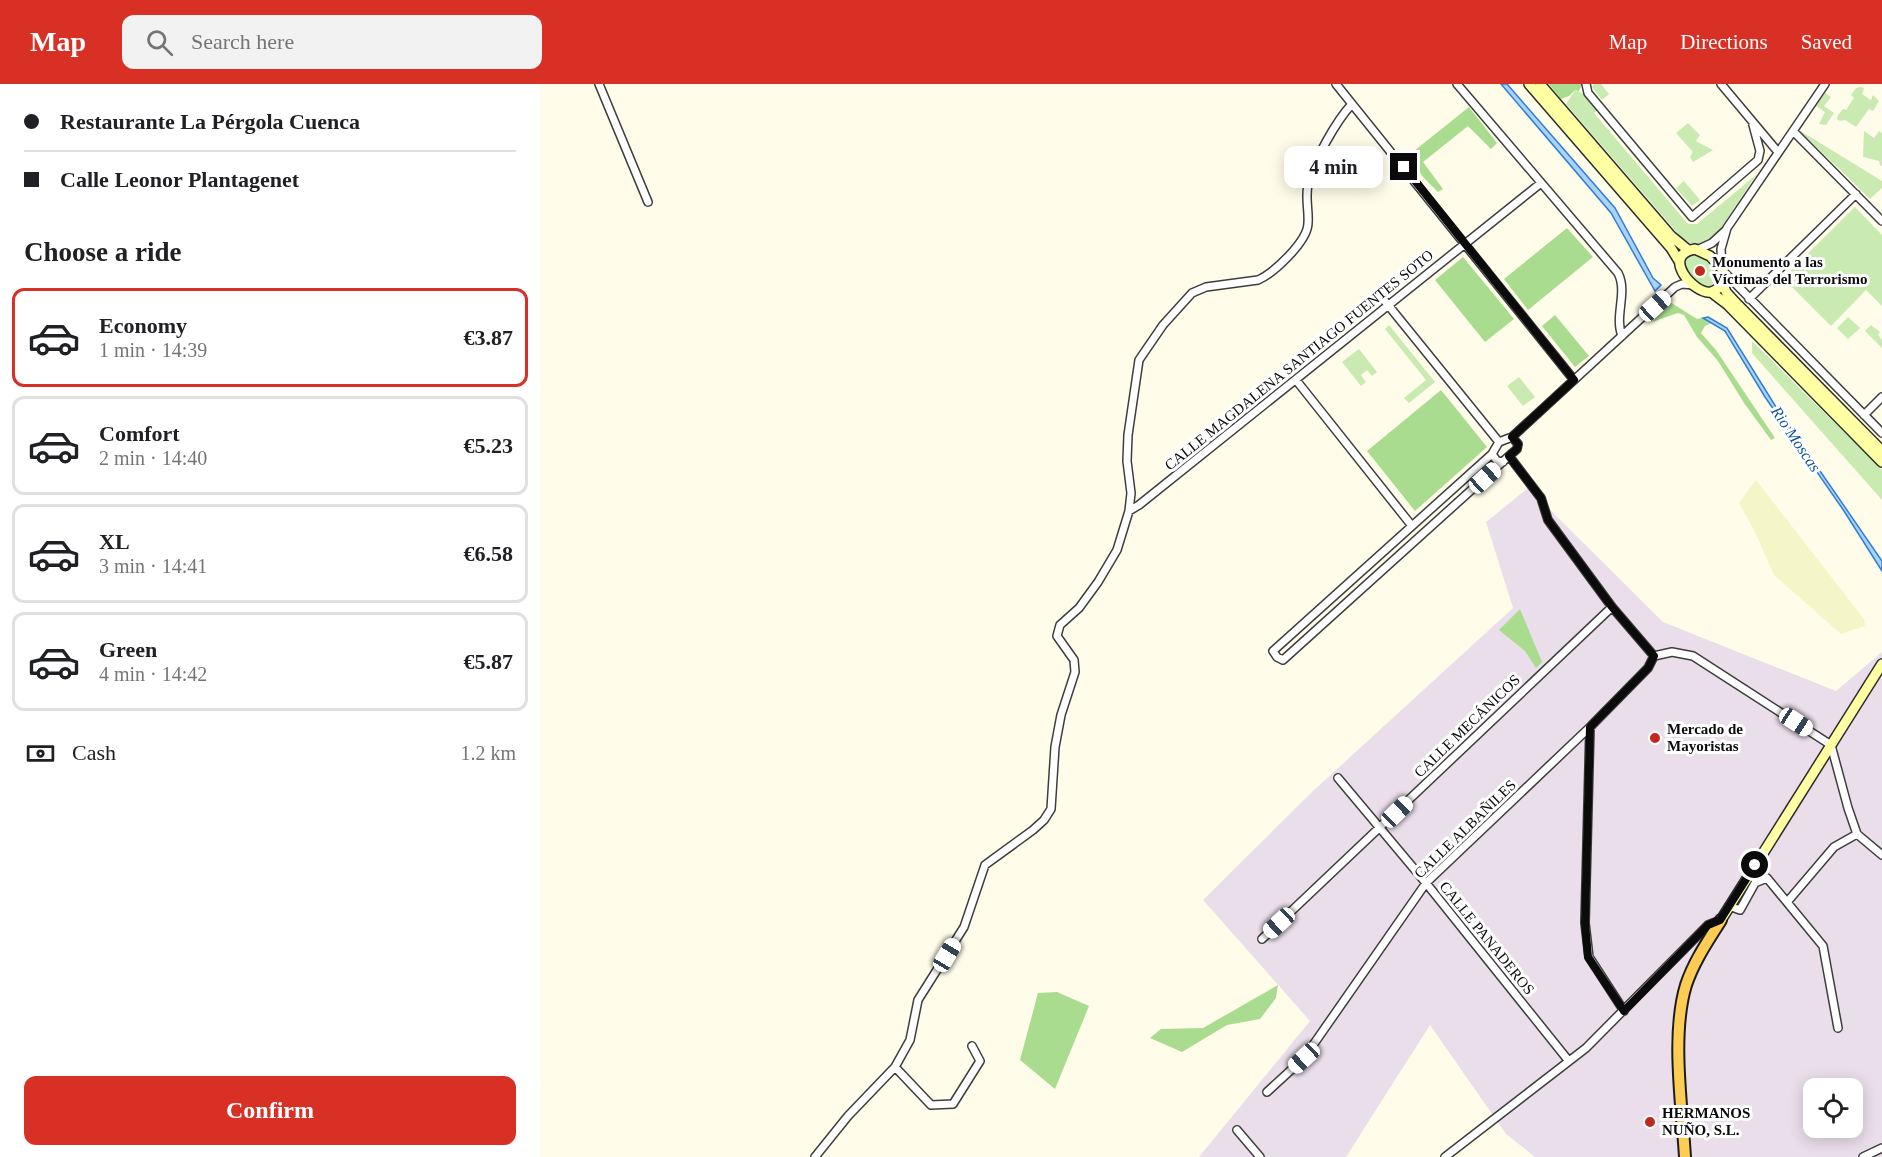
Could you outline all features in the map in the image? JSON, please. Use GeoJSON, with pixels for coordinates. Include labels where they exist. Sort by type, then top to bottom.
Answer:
{"type":"FeatureCollection","features":[{"type":"Feature","properties":{"kind":"highway"},"geometry":{"type":"LineString","coordinates":[[1685,1157],[1679,1038],[1681,1009],[1686,986],[1696,959],[1720,920]]}},
{"type":"Feature","properties":{"kind":"main road"},"geometry":{"type":"LineString","coordinates":[[1530,84],[1671,248],[1695,285],[1711,292],[1728,305],[1882,462]]}},
{"type":"Feature","properties":{"kind":"main road"},"geometry":{"type":"LineString","coordinates":[[1540,84],[1671,236],[1688,250]]}},
{"type":"Feature","properties":{"kind":"main road"},"geometry":{"type":"LineString","coordinates":[[1680,265],[1682,256],[1688,250],[1699,249],[1723,270],[1723,284],[1733,301],[1882,451]]}},
{"type":"Feature","properties":{"kind":"main road"},"geometry":{"type":"LineString","coordinates":[[1711,292],[1723,284]]}},
{"type":"Feature","properties":{"kind":"main road"},"geometry":{"type":"LineString","coordinates":[[1720,920],[1882,664]]}},
{"type":"Feature","properties":{"kind":"street"},"geometry":{"type":"LineString","coordinates":[[599,84],[648,202]]}},
{"type":"Feature","properties":{"kind":"street"},"geometry":{"type":"LineString","coordinates":[[1336,84],[1574,380]]}},
{"type":"Feature","properties":{"kind":"street"},"geometry":{"type":"LineString","coordinates":[[1457,84],[1619,276],[1621,287],[1618,326],[1622,336]]}},
{"type":"Feature","properties":{"kind":"street"},"geometry":{"type":"LineString","coordinates":[[1586,84],[1588,93],[1692,217],[1758,160],[1760,151],[1752,121]]}},
{"type":"Feature","properties":{"kind":"street"},"geometry":{"type":"LineString","coordinates":[[1721,84],[1778,152]]}},
{"type":"Feature","properties":{"kind":"street"},"geometry":{"type":"LineString","coordinates":[[1699,249],[1712,243],[1728,228],[1825,84]]}},
{"type":"Feature","properties":{"kind":"street"},"geometry":{"type":"LineString","coordinates":[[815,1157],[848,1116],[895,1067],[910,1040],[918,1000],[964,927],[985,865],[1033,830],[1044,820],[1051,808],[1055,747],[1061,715],[1075,672],[1074,660],[1057,636],[1060,625],[1079,608],[1117,550],[1129,511],[1131,493],[1127,461],[1128,435],[1139,360],[1163,325],[1192,293],[1206,287],[1265,277],[1304,237],[1308,223],[1306,196],[1310,178],[1326,143],[1343,114],[1352,104]]}},
{"type":"Feature","properties":{"kind":"street"},"geometry":{"type":"LineString","coordinates":[[1793,131],[1882,221]]}},
{"type":"Feature","properties":{"kind":"street"},"geometry":{"type":"LineString","coordinates":[[1758,160],[1768,168]]}},
{"type":"Feature","properties":{"kind":"street","name":"CALLE MAGDALENA SANTIAGO FUENTES SOTO"},"geometry":{"type":"LineString","coordinates":[[1129,511],[1296,380],[1386,303],[1541,183]]}},
{"type":"Feature","properties":{"kind":"street"},"geometry":{"type":"LineString","coordinates":[[1749,299],[1856,194]]}},
{"type":"Feature","properties":{"kind":"street"},"geometry":{"type":"LineString","coordinates":[[1728,228],[1721,249],[1723,270],[1882,433]]}},
{"type":"Feature","properties":{"kind":"street"},"geometry":{"type":"LineString","coordinates":[[1512,437],[1518,444],[1517,449],[1283,660],[1277,657],[1273,651],[1492,454],[1500,442],[1512,437],[1675,288],[1680,279],[1680,265]]}},
{"type":"Feature","properties":{"kind":"street"},"geometry":{"type":"LineString","coordinates":[[1675,288],[1685,284],[1695,285]]}},
{"type":"Feature","properties":{"kind":"street"},"geometry":{"type":"LineString","coordinates":[[1386,303],[1500,442]]}},
{"type":"Feature","properties":{"kind":"street"},"geometry":{"type":"LineString","coordinates":[[1296,380],[1412,526]]}},
{"type":"Feature","properties":{"kind":"street"},"geometry":{"type":"LineString","coordinates":[[1864,415],[1882,397]]}},
{"type":"Feature","properties":{"kind":"street"},"geometry":{"type":"LineString","coordinates":[[1492,454],[1497,461],[1503,462]]}},
{"type":"Feature","properties":{"kind":"street"},"geometry":{"type":"LineString","coordinates":[[1509,456],[1541,498],[1548,520],[1612,607],[1654,656],[1672,651],[1693,656],[1831,745],[1857,834],[1882,855]]}},
{"type":"Feature","properties":{"kind":"street","name":"CALLE MECÁNICOS"},"geometry":{"type":"LineString","coordinates":[[1262,939],[1612,607]]}},
{"type":"Feature","properties":{"kind":"street","name":"CALLE ALBAÑILES"},"geometry":{"type":"LineString","coordinates":[[1267,1092],[1304,1058],[1426,883],[1590,727],[1648,668],[1654,656]]}},
{"type":"Feature","properties":{"kind":"street"},"geometry":{"type":"LineString","coordinates":[[1590,727],[1585,923],[1588,957],[1624,1011]]}},
{"type":"Feature","properties":{"kind":"street","name":"CALLE PANADEROS"},"geometry":{"type":"LineString","coordinates":[[1338,778],[1426,883],[1568,1060]]}},
{"type":"Feature","properties":{"kind":"street"},"geometry":{"type":"LineString","coordinates":[[1788,901],[1834,847],[1857,834]]}},
{"type":"Feature","properties":{"kind":"street"},"geometry":{"type":"LineString","coordinates":[[1729,906],[1740,910],[1755,883],[1767,878],[1788,901],[1822,946],[1838,1028]]}},
{"type":"Feature","properties":{"kind":"street"},"geometry":{"type":"LineString","coordinates":[[1445,1157],[1586,1048],[1708,925],[1720,920]]}},
{"type":"Feature","properties":{"kind":"street"},"geometry":{"type":"LineString","coordinates":[[895,1067],[931,1105],[953,1104],[980,1061],[972,1046]]}},
{"type":"Feature","properties":{"kind":"street"},"geometry":{"type":"LineString","coordinates":[[1237,1130],[1260,1157]]}},
{"type":"Feature","properties":{"kind":"street"},"geometry":{"type":"LineString","coordinates":[[1863,1157],[1882,1149]]}},
{"type":"Feature","properties":{"kind":"shaded area"},"geometry":{"type":"Polygon","coordinates":[[[1528,488],[1663,622],[1836,691],[1882,652],[1882,1157],[1535,1157],[1506,1134],[1430,1025],[1346,1157],[1199,1157],[1310,1021],[1203,900],[1313,791],[1513,608],[1486,522],[1528,488]]]}},
{"type":"Feature","properties":{"kind":"green space"},"geometry":{"type":"Polygon","coordinates":[[[1549,84],[1582,84],[1579,91],[1575,90],[1569,96],[1561,99],[1549,84]]]}},
{"type":"Feature","properties":{"kind":"green space"},"geometry":{"type":"Polygon","coordinates":[[[1594,84],[1601,84],[1609,94],[1602,100],[1592,87],[1594,84]]]}},
{"type":"Feature","properties":{"kind":"green space"},"geometry":{"type":"Polygon","coordinates":[[[1856,88],[1864,88],[1862,94],[1871,100],[1873,95],[1879,101],[1873,111],[1869,109],[1856,127],[1845,120],[1837,119],[1854,98],[1851,95],[1856,88]]]}},
{"type":"Feature","properties":{"kind":"green space"},"geometry":{"type":"Polygon","coordinates":[[[1575,90],[1584,94],[1597,110],[1594,113],[1688,224],[1697,224],[1756,175],[1716,235],[1701,244],[1690,243],[1681,237],[1566,104],[1575,90]]]}},
{"type":"Feature","properties":{"kind":"green space"},"geometry":{"type":"Polygon","coordinates":[[[1825,93],[1831,97],[1824,106],[1834,113],[1826,125],[1819,124],[1825,112],[1816,106],[1825,93]]]}},
{"type":"Feature","properties":{"kind":"green space"},"geometry":{"type":"Polygon","coordinates":[[[1469,107],[1497,143],[1491,149],[1468,126],[1423,162],[1443,189],[1438,192],[1423,177],[1409,155],[1469,107]]]}},
{"type":"Feature","properties":{"kind":"green space"},"geometry":{"type":"Polygon","coordinates":[[[1688,123],[1700,135],[1696,141],[1713,150],[1693,162],[1690,157],[1693,152],[1676,133],[1688,123]]]}},
{"type":"Feature","properties":{"kind":"green space"},"geometry":{"type":"Polygon","coordinates":[[[1799,130],[1882,181],[1882,188],[1870,199],[1799,130]]]}},
{"type":"Feature","properties":{"kind":"green space"},"geometry":{"type":"Polygon","coordinates":[[[1864,131],[1874,138],[1879,131],[1882,133],[1882,166],[1879,161],[1863,157],[1864,131]]]}},
{"type":"Feature","properties":{"kind":"green space"},"geometry":{"type":"Polygon","coordinates":[[[1684,181],[1700,200],[1692,206],[1676,188],[1684,181]]]}},
{"type":"Feature","properties":{"kind":"green space"},"geometry":{"type":"Polygon","coordinates":[[[1855,207],[1882,235],[1882,306],[1866,290],[1831,326],[1783,278],[1855,207]]]}},
{"type":"Feature","properties":{"kind":"green space"},"geometry":{"type":"Polygon","coordinates":[[[1567,228],[1593,257],[1528,310],[1504,279],[1567,228]]]}},
{"type":"Feature","properties":{"kind":"green space"},"geometry":{"type":"Polygon","coordinates":[[[1695,254],[1706,261],[1715,272],[1718,280],[1713,288],[1703,288],[1687,272],[1685,259],[1695,254]]]}},
{"type":"Feature","properties":{"kind":"green space"},"geometry":{"type":"Polygon","coordinates":[[[1463,257],[1514,319],[1485,342],[1435,280],[1463,257]]]}},
{"type":"Feature","properties":{"kind":"green space"},"geometry":{"type":"Polygon","coordinates":[[[1670,302],[1697,319],[1702,318],[1711,323],[1705,326],[1701,333],[1716,350],[1775,438],[1771,440],[1744,403],[1718,361],[1697,337],[1684,315],[1678,313],[1652,322],[1670,302]]]}},
{"type":"Feature","properties":{"kind":"green space"},"geometry":{"type":"Polygon","coordinates":[[[1555,315],[1589,356],[1575,367],[1542,326],[1555,315]]]}},
{"type":"Feature","properties":{"kind":"green space"},"geometry":{"type":"Polygon","coordinates":[[[1848,317],[1860,328],[1848,339],[1837,328],[1848,317]]]}},
{"type":"Feature","properties":{"kind":"green space"},"geometry":{"type":"Polygon","coordinates":[[[1389,325],[1435,382],[1409,403],[1404,398],[1426,380],[1385,329],[1389,325]]]}},
{"type":"Feature","properties":{"kind":"green space"},"geometry":{"type":"Polygon","coordinates":[[[1871,325],[1880,332],[1878,335],[1882,340],[1882,348],[1865,331],[1871,325]]]}},
{"type":"Feature","properties":{"kind":"green space"},"geometry":{"type":"Polygon","coordinates":[[[1752,341],[1882,470],[1882,500],[1752,353],[1752,341]]]}},
{"type":"Feature","properties":{"kind":"green space"},"geometry":{"type":"Polygon","coordinates":[[[1359,349],[1377,372],[1372,376],[1367,370],[1361,375],[1366,382],[1361,386],[1342,362],[1359,349]]]}},
{"type":"Feature","properties":{"kind":"green space"},"geometry":{"type":"Polygon","coordinates":[[[1519,377],[1535,397],[1523,406],[1507,386],[1519,377]]]}},
{"type":"Feature","properties":{"kind":"green space"},"geometry":{"type":"Polygon","coordinates":[[[1441,390],[1487,447],[1415,511],[1367,451],[1441,390]]]}},
{"type":"Feature","properties":{"kind":"green space"},"geometry":{"type":"Polygon","coordinates":[[[1756,480],[1864,619],[1865,626],[1841,634],[1774,575],[1739,503],[1756,480]]]}},
{"type":"Feature","properties":{"kind":"green space"},"geometry":{"type":"Polygon","coordinates":[[[1520,609],[1542,662],[1536,668],[1525,651],[1499,630],[1520,609]]]}},
{"type":"Feature","properties":{"kind":"green space"},"geometry":{"type":"Polygon","coordinates":[[[1278,985],[1276,998],[1260,1019],[1227,1025],[1182,1052],[1150,1038],[1161,1029],[1203,1028],[1278,985]]]}},
{"type":"Feature","properties":{"kind":"green space"},"geometry":{"type":"Polygon","coordinates":[[[1057,992],[1089,1006],[1055,1089],[1020,1060],[1038,993],[1057,992]]]}},
{"type":"Feature","properties":{"kind":"water"},"geometry":{"type":"Polygon","coordinates":[[[1501,84],[1507,84],[1615,208],[1653,278],[1661,285],[1655,291],[1611,213],[1501,84]]]}},
{"type":"Feature","properties":{"kind":"water","name":"Rio Moscas"},"geometry":{"type":"Polygon","coordinates":[[[1708,317],[1727,328],[1776,407],[1882,561],[1882,571],[1844,511],[1765,397],[1725,331],[1703,318],[1708,317]]]}},
{"type":"Feature","properties":{"kind":"place","name":"Monumento a las Víctimas del Terrorismo"},"geometry":{"type":"Point","coordinates":[1700,271]}},
{"type":"Feature","properties":{"kind":"place","name":"Mercado de Mayoristas"},"geometry":{"type":"Point","coordinates":[1655,738]}},
{"type":"Feature","properties":{"kind":"place","name":"HERMANOS NUÑO, S.L."},"geometry":{"type":"Point","coordinates":[1650,1122]}},
{"type":"Feature","properties":{"kind":"route"},"geometry":{"type":"LineString","coordinates":[[1404,167],[1574,380],[1512,437],[1518,444],[1517,449],[1509,456],[1541,498],[1548,520],[1612,607],[1654,656],[1648,668],[1590,727],[1585,923],[1588,957],[1624,1011],[1708,925],[1720,920],[1755,865]]}}]}
